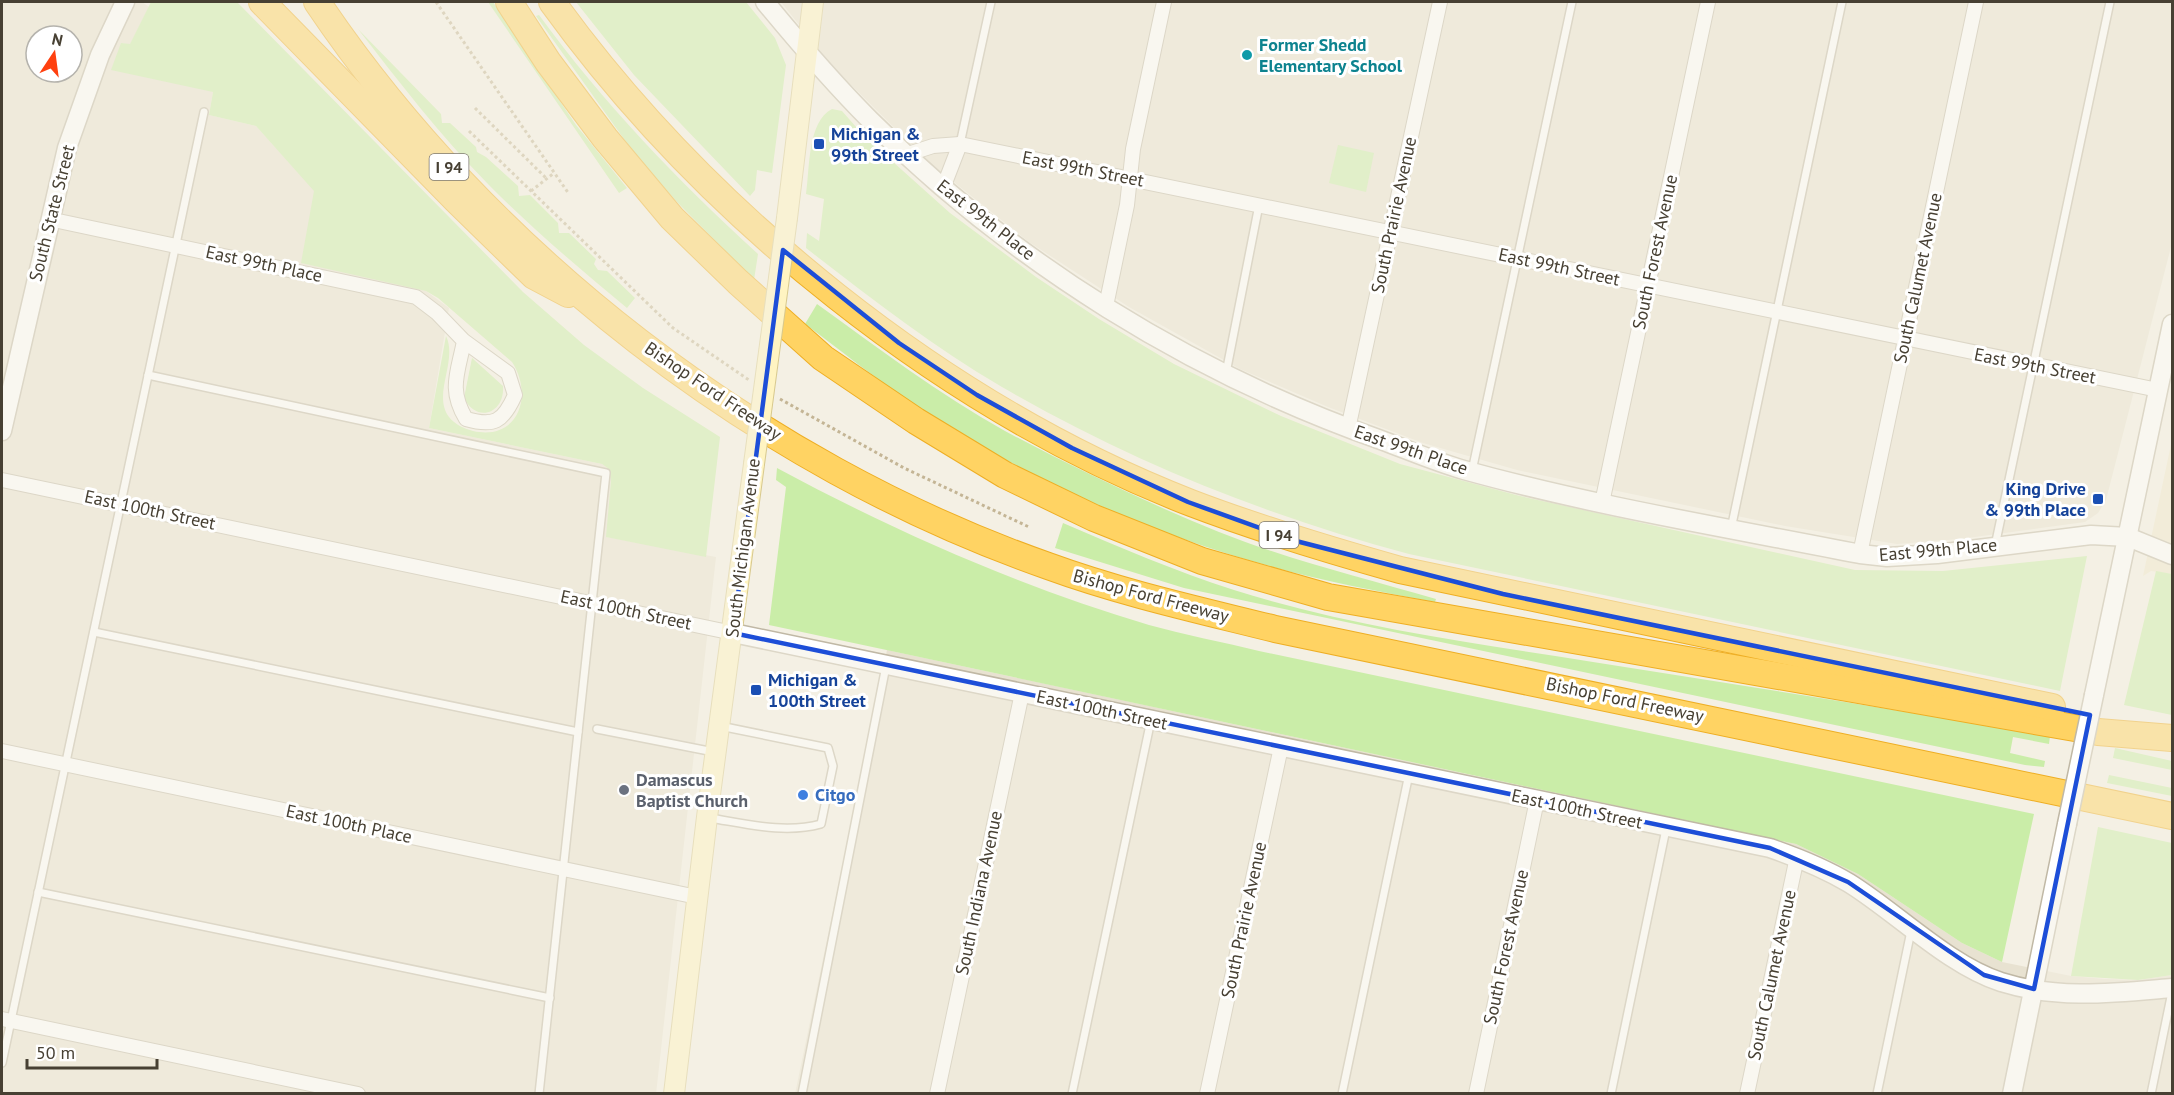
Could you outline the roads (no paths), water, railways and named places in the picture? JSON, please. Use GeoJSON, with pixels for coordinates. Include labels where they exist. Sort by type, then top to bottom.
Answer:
{"type":"FeatureCollection","features":[{"type":"Feature","properties":{"kind":"highway"},"geometry":{"type":"LineString","coordinates":[[262,2],[456,200],[534,276],[603,313]]}},
{"type":"Feature","properties":{"kind":"highway","name":"Bishop Ford Freeway"},"geometry":{"type":"LineString","coordinates":[[317,2],[381,89],[438,155],[495,216],[603,313],[697,385],[795,447],[879,493],[1046,566],[1133,594],[1275,629],[2172,816]]}},
{"type":"Feature","properties":{"kind":"highway"},"geometry":{"type":"LineString","coordinates":[[509,2],[555,71],[605,138],[672,218],[738,282],[815,350],[916,422],[1005,475],[1094,518],[1202,561],[1328,597],[2098,732],[2172,736]]}},
{"type":"Feature","properties":{"kind":"highway","name":"I 94"},"geometry":{"type":"LineString","coordinates":[[552,2],[585,47],[640,113],[727,201],[819,282],[899,343],[977,395],[1072,448],[1188,502],[1296,541],[1400,570],[2172,736]]}},
{"type":"Feature","properties":{"kind":"main road","name":"South Michigan Avenue"},"geometry":{"type":"LineString","coordinates":[[674,1094],[707,817],[787,218],[813,2]]}},
{"type":"Feature","properties":{"kind":"street","name":"South State Street"},"geometry":{"type":"LineString","coordinates":[[2,431],[67,148],[100,55],[125,2]]}},
{"type":"Feature","properties":{"kind":"street","name":"East 99th Place"},"geometry":{"type":"LineString","coordinates":[[765,2],[868,119],[943,188],[1051,270],[1181,354],[1348,429],[1472,472],[1602,503],[1860,554],[1907,556],[2091,535],[2128,537],[2172,555]]}},
{"type":"Feature","properties":{"kind":"street"},"geometry":{"type":"LineString","coordinates":[[1106,306],[1127,205],[1133,148],[1164,2]]}},
{"type":"Feature","properties":{"kind":"street","name":"South Prairie Avenue"},"geometry":{"type":"LineString","coordinates":[[1348,429],[1440,2]]}},
{"type":"Feature","properties":{"kind":"street","name":"South Forest Avenue"},"geometry":{"type":"LineString","coordinates":[[1602,503],[1707,2]]}},
{"type":"Feature","properties":{"kind":"street","name":"South Calumet Avenue"},"geometry":{"type":"LineString","coordinates":[[1860,554],[1976,2]]}},
{"type":"Feature","properties":{"kind":"street","name":"East 99th Street"},"geometry":{"type":"LineString","coordinates":[[906,154],[933,146],[960,144],[2158,390]]}},
{"type":"Feature","properties":{"kind":"street"},"geometry":{"type":"LineString","coordinates":[[943,188],[960,144]]}},
{"type":"Feature","properties":{"kind":"street","name":"East 99th Place"},"geometry":{"type":"LineString","coordinates":[[49,219],[416,297],[437,313],[464,341],[508,373],[515,395],[508,410],[496,422],[484,424],[466,419],[456,403],[454,394],[464,341]]}},
{"type":"Feature","properties":{"kind":"street"},"geometry":{"type":"LineString","coordinates":[[2012,1094],[2172,324]]}},
{"type":"Feature","properties":{"kind":"street","name":"East 100th Street"},"geometry":{"type":"LineString","coordinates":[[2,480],[593,602],[886,666],[1770,848],[1797,857],[1848,882],[1912,928],[1984,975],[2034,989],[2069,995],[2172,988]]}},
{"type":"Feature","properties":{"kind":"street","name":"South Indiana Avenue"},"geometry":{"type":"LineString","coordinates":[[937,1094],[1022,693]]}},
{"type":"Feature","properties":{"kind":"street","name":"South Prairie Avenue"},"geometry":{"type":"LineString","coordinates":[[1207,1094],[1281,747]]}},
{"type":"Feature","properties":{"kind":"street","name":"East 100th Place"},"geometry":{"type":"LineString","coordinates":[[2,751],[697,897]]}},
{"type":"Feature","properties":{"kind":"street","name":"South Forest Avenue"},"geometry":{"type":"LineString","coordinates":[[1476,1094],[1537,800]]}},
{"type":"Feature","properties":{"kind":"street","name":"South Calumet Avenue"},"geometry":{"type":"LineString","coordinates":[[1747,1094],[1797,857]]}},
{"type":"Feature","properties":{"kind":"street"},"geometry":{"type":"LineString","coordinates":[[6,1020],[358,1094]]}},
{"type":"Feature","properties":{"kind":"lane"},"geometry":{"type":"LineString","coordinates":[[960,144],[991,2]]}},
{"type":"Feature","properties":{"kind":"lane"},"geometry":{"type":"LineString","coordinates":[[1472,472],[1572,2]]}},
{"type":"Feature","properties":{"kind":"lane"},"geometry":{"type":"LineString","coordinates":[[1731,529],[1842,2]]}},
{"type":"Feature","properties":{"kind":"lane"},"geometry":{"type":"LineString","coordinates":[[1995,546],[2109,2]]}},
{"type":"Feature","properties":{"kind":"lane"},"geometry":{"type":"LineString","coordinates":[[2,1064],[6,1020],[38,892],[204,112]]}},
{"type":"Feature","properties":{"kind":"lane"},"geometry":{"type":"LineString","coordinates":[[1225,375],[1259,205]]}},
{"type":"Feature","properties":{"kind":"lane"},"geometry":{"type":"LineString","coordinates":[[148,375],[606,473],[539,1094]]}},
{"type":"Feature","properties":{"kind":"lane"},"geometry":{"type":"LineString","coordinates":[[94,632],[578,732]]}},
{"type":"Feature","properties":{"kind":"lane"},"geometry":{"type":"LineString","coordinates":[[802,1094],[886,666]]}},
{"type":"Feature","properties":{"kind":"lane"},"geometry":{"type":"LineString","coordinates":[[1072,1094],[1151,720]]}},
{"type":"Feature","properties":{"kind":"lane"},"geometry":{"type":"LineString","coordinates":[[707,817],[766,827],[802,829],[821,824],[833,766],[828,748],[720,726]]}},
{"type":"Feature","properties":{"kind":"lane"},"geometry":{"type":"LineString","coordinates":[[597,729],[716,753]]}},
{"type":"Feature","properties":{"kind":"lane"},"geometry":{"type":"LineString","coordinates":[[1342,1094],[1409,774]]}},
{"type":"Feature","properties":{"kind":"lane"},"geometry":{"type":"LineString","coordinates":[[1611,1094],[1666,827]]}},
{"type":"Feature","properties":{"kind":"lane"},"geometry":{"type":"LineString","coordinates":[[38,892],[550,998]]}},
{"type":"Feature","properties":{"kind":"lane"},"geometry":{"type":"LineString","coordinates":[[1877,1094],[1912,928]]}},
{"type":"Feature","properties":{"kind":"lane"},"geometry":{"type":"LineString","coordinates":[[2151,1094],[2172,992]]}},
{"type":"Feature","properties":{"kind":"place","name":"Former Shedd Elementary School"},"geometry":{"type":"Point","coordinates":[1247,55]}},
{"type":"Feature","properties":{"kind":"place","name":"Michigan & 99th Street"},"geometry":{"type":"Point","coordinates":[819,144]}},
{"type":"Feature","properties":{"kind":"place","name":"King Drive & 99th Place"},"geometry":{"type":"Point","coordinates":[2098,499]}},
{"type":"Feature","properties":{"kind":"place","name":"Michigan & 100th Street"},"geometry":{"type":"Point","coordinates":[756,690]}},
{"type":"Feature","properties":{"kind":"place","name":"Damascus Baptist Church"},"geometry":{"type":"Point","coordinates":[624,790]}},
{"type":"Feature","properties":{"kind":"place","name":"Citgo"},"geometry":{"type":"Point","coordinates":[803,795]}}]}
